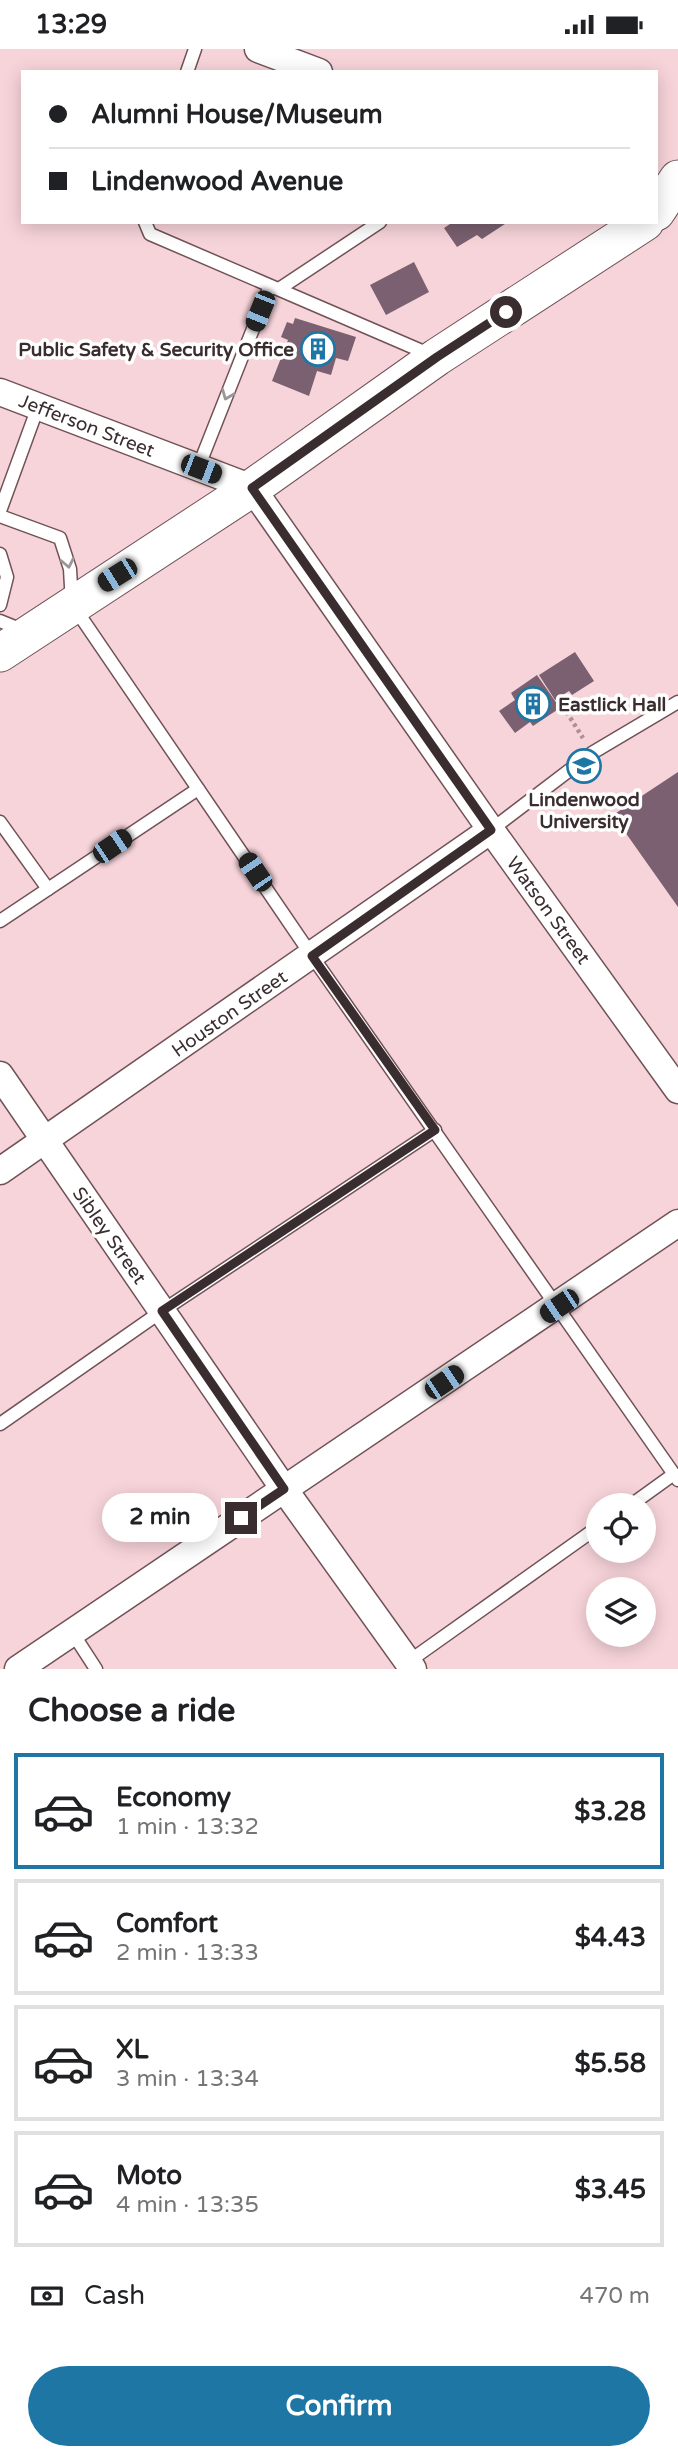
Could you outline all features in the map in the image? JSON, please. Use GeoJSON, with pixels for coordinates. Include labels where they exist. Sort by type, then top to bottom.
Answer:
{"type":"FeatureCollection","features":[{"type":"Feature","properties":{"kind":"main road"},"geometry":{"type":"LineString","coordinates":[[658,211],[678,179]]}},
{"type":"Feature","properties":{"kind":"main road"},"geometry":{"type":"LineString","coordinates":[[658,214],[678,212]]}},
{"type":"Feature","properties":{"kind":"main road"},"geometry":{"type":"LineString","coordinates":[[10,636],[72,604],[252,488],[437,357],[642,224]]}},
{"type":"Feature","properties":{"kind":"street"},"geometry":{"type":"LineString","coordinates":[[258,49],[314,70]]}},
{"type":"Feature","properties":{"kind":"street","name":"Jefferson Street"},"geometry":{"type":"LineString","coordinates":[[0,392],[252,488]]}},
{"type":"Feature","properties":{"kind":"street","name":"Watson Street"},"geometry":{"type":"LineString","coordinates":[[252,488],[491,830],[678,1090]]}},
{"type":"Feature","properties":{"kind":"street","name":"Houston Street"},"geometry":{"type":"LineString","coordinates":[[0,1171],[491,830]]}},
{"type":"Feature","properties":{"kind":"street","name":"Sibley Street"},"geometry":{"type":"LineString","coordinates":[[0,1075],[284,1489],[411,1665]]}},
{"type":"Feature","properties":{"kind":"street"},"geometry":{"type":"LineString","coordinates":[[18,1669],[559,1306],[678,1223]]}},
{"type":"Feature","properties":{"kind":"lane"},"geometry":{"type":"LineString","coordinates":[[188,70],[195,49]]}},
{"type":"Feature","properties":{"kind":"lane"},"geometry":{"type":"LineString","coordinates":[[146,224],[150,234],[437,357]]}},
{"type":"Feature","properties":{"kind":"lane"},"geometry":{"type":"LineString","coordinates":[[198,468],[275,288],[377,224]]}},
{"type":"Feature","properties":{"kind":"lane"},"geometry":{"type":"LineString","coordinates":[[38,407],[0,514],[60,538],[71,569],[72,604],[312,956],[676,1477],[650,1493]]}},
{"type":"Feature","properties":{"kind":"lane"},"geometry":{"type":"LineString","coordinates":[[0,554],[7,577],[0,605]]}},
{"type":"Feature","properties":{"kind":"lane"},"geometry":{"type":"LineString","coordinates":[[491,830],[593,753],[678,702]]}},
{"type":"Feature","properties":{"kind":"lane"},"geometry":{"type":"LineString","coordinates":[[0,921],[198,789]]}},
{"type":"Feature","properties":{"kind":"lane"},"geometry":{"type":"LineString","coordinates":[[0,822],[48,889]]}},
{"type":"Feature","properties":{"kind":"lane"},"geometry":{"type":"LineString","coordinates":[[0,1424],[162,1311],[435,1130]]}},
{"type":"Feature","properties":{"kind":"lane"},"geometry":{"type":"LineString","coordinates":[[411,1665],[586,1536]]}},
{"type":"Feature","properties":{"kind":"lane"},"geometry":{"type":"LineString","coordinates":[[72,1632],[96,1669]]}},
{"type":"Feature","properties":{"kind":"path"},"geometry":{"type":"LineString","coordinates":[[565,710],[568,697]]}},
{"type":"Feature","properties":{"kind":"path"},"geometry":{"type":"LineString","coordinates":[[559,700],[593,753]]}},
{"type":"Feature","properties":{"kind":"building"},"geometry":{"type":"Polygon","coordinates":[[[450,224],[505,224],[482,239],[477,235],[457,247],[444,228],[450,224]]]}},
{"type":"Feature","properties":{"kind":"building"},"geometry":{"type":"Polygon","coordinates":[[[414,262],[429,292],[386,315],[370,285],[414,262]]]}},
{"type":"Feature","properties":{"kind":"building","name":"Public Safety & Security Office"},"geometry":{"type":"Polygon","coordinates":[[[295,318],[356,337],[348,361],[336,358],[331,375],[317,371],[309,396],[272,381],[288,340],[281,337],[287,322],[293,324],[295,318]]]}},
{"type":"Feature","properties":{"kind":"building","name":"Eastlick Hall"},"geometry":{"type":"Polygon","coordinates":[[[575,652],[594,681],[572,695],[569,691],[555,700],[539,675],[575,652]]]}},
{"type":"Feature","properties":{"kind":"building","name":"Eastlick Hall"},"geometry":{"type":"Polygon","coordinates":[[[537,675],[560,708],[533,726],[530,722],[515,733],[499,711],[515,700],[511,693],[537,675]]]}},
{"type":"Feature","properties":{"kind":"building"},"geometry":{"type":"Polygon","coordinates":[[[678,772],[678,907],[613,815],[678,772]]]}},
{"type":"Feature","properties":{"kind":"place","name":"Public Safety & Security Office"},"geometry":{"type":"Point","coordinates":[318,349]}},
{"type":"Feature","properties":{"kind":"place","name":"Eastlick Hall"},"geometry":{"type":"Point","coordinates":[533,704]}},
{"type":"Feature","properties":{"kind":"place","name":"Lindenwood University"},"geometry":{"type":"Point","coordinates":[584,766]}},
{"type":"Feature","properties":{"kind":"route"},"geometry":{"type":"LineString","coordinates":[[241,1518],[284,1489],[162,1311],[435,1130],[312,956],[491,830],[252,488],[437,357],[506,312]]}}]}
